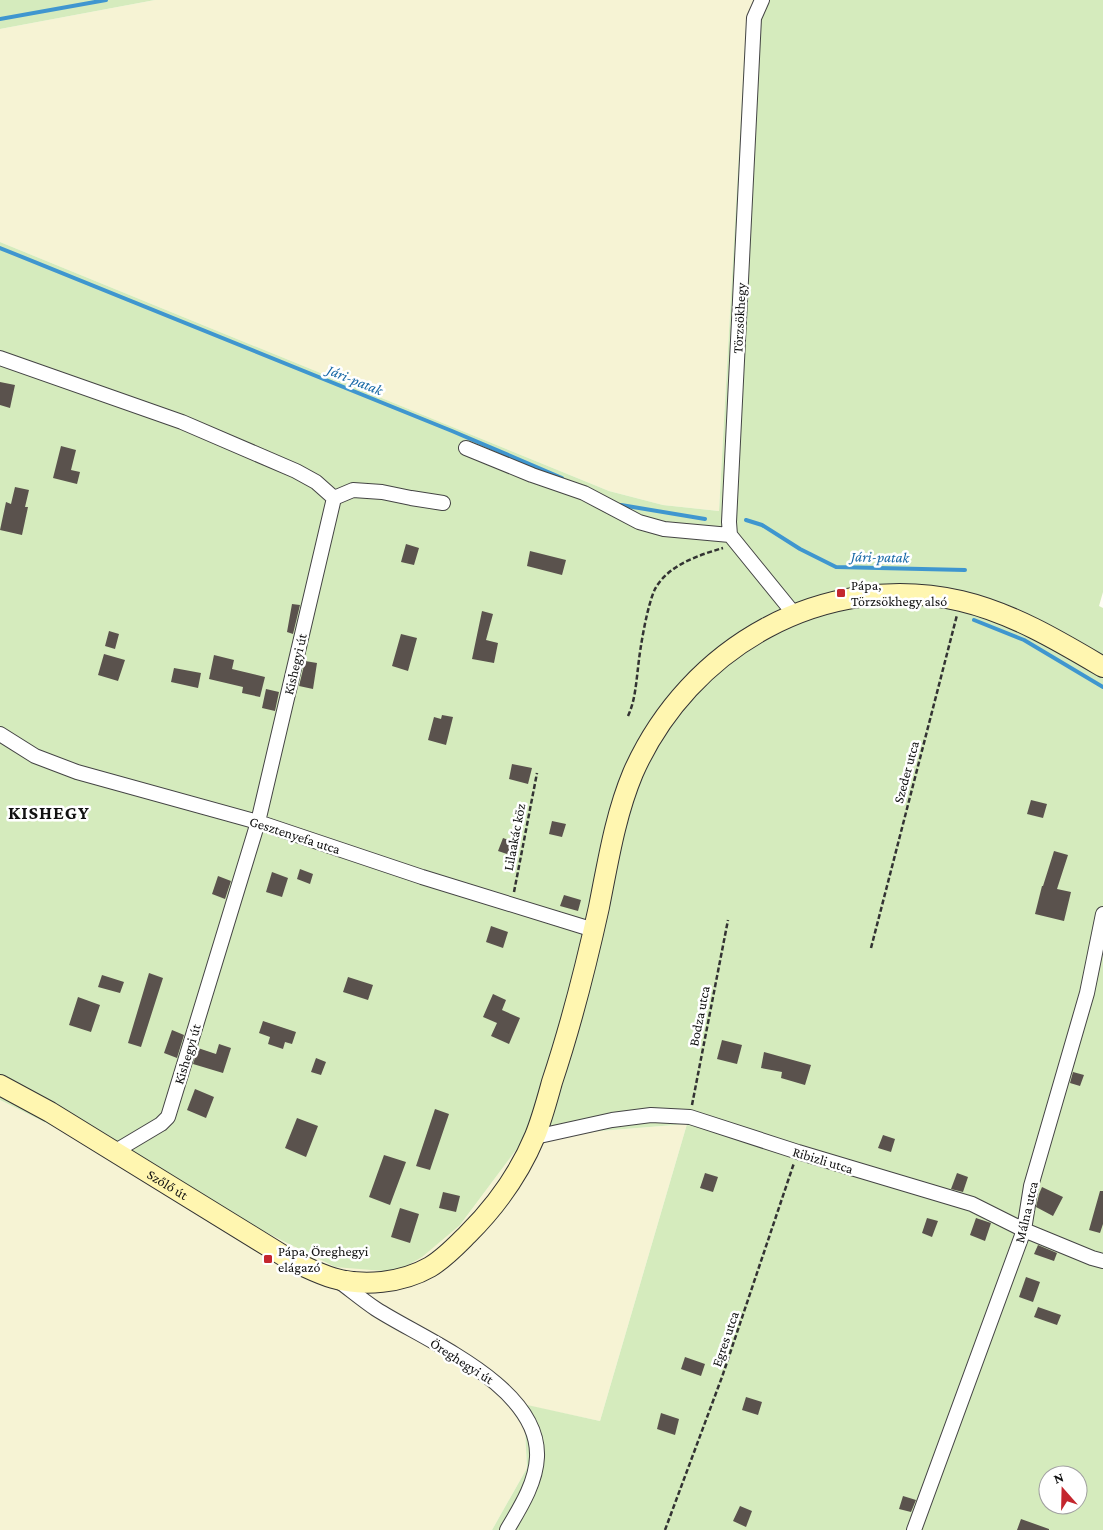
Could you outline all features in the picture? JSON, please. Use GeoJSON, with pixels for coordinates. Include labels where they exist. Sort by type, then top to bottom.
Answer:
{"type":"FeatureCollection","features":[{"type":"Feature","properties":{"kind":"main road","name":"Szőlő út"},"geometry":{"type":"LineString","coordinates":[[0,1085],[50,1112],[292,1261],[324,1276],[358,1283],[386,1281],[414,1274],[428,1268],[443,1258],[477,1225],[508,1184],[534,1137],[569,1032],[594,930],[621,804],[645,750],[661,724],[677,701],[705,670],[759,632],[795,615],[830,603],[873,596],[927,595],[979,606],[1026,625],[1103,667]]}},
{"type":"Feature","properties":{"kind":"street","name":"Törzsökhegy"},"geometry":{"type":"LineString","coordinates":[[734,540],[729,522],[754,18],[762,0]]}},
{"type":"Feature","properties":{"kind":"street"},"geometry":{"type":"LineString","coordinates":[[0,358],[182,422],[296,471],[316,482],[334,498],[354,490],[382,492],[443,502]]}},
{"type":"Feature","properties":{"kind":"street"},"geometry":{"type":"LineString","coordinates":[[466,448],[584,493],[639,522],[664,529],[734,540],[795,615]]}},
{"type":"Feature","properties":{"kind":"street","name":"Kishegyi út"},"geometry":{"type":"LineString","coordinates":[[114,1152],[161,1124],[168,1116],[258,822],[334,498]]}},
{"type":"Feature","properties":{"kind":"street","name":"Gesztenyefa utca"},"geometry":{"type":"LineString","coordinates":[[0,734],[35,756],[78,772],[258,822],[511,905],[594,930]]}},
{"type":"Feature","properties":{"kind":"street","name":"Málna utca"},"geometry":{"type":"LineString","coordinates":[[914,1530],[1024,1230],[1031,1186],[1086,993],[1103,914]]}},
{"type":"Feature","properties":{"kind":"street","name":"Ribizli utca"},"geometry":{"type":"LineString","coordinates":[[534,1137],[612,1120],[652,1115],[690,1117],[798,1152],[972,1204],[1024,1230],[1103,1261]]}},
{"type":"Feature","properties":{"kind":"street","name":"Öreghegyi út"},"geometry":{"type":"LineString","coordinates":[[337,1280],[376,1308],[477,1368],[504,1389],[528,1420],[534,1434],[538,1455],[532,1480],[519,1510],[507,1530]]}},
{"type":"Feature","properties":{"kind":"path"},"geometry":{"type":"LineString","coordinates":[[628,716],[633,704],[640,649],[656,588],[672,571],[684,563],[734,540]]}},
{"type":"Feature","properties":{"kind":"path","name":"Szeder utca"},"geometry":{"type":"LineString","coordinates":[[871,948],[960,601]]}},
{"type":"Feature","properties":{"kind":"path","name":"Lilaakác köz"},"geometry":{"type":"LineString","coordinates":[[511,905],[537,773]]}},
{"type":"Feature","properties":{"kind":"path","name":"Bodza utca"},"geometry":{"type":"LineString","coordinates":[[690,1117],[728,920]]}},
{"type":"Feature","properties":{"kind":"path","name":"Egres utca"},"geometry":{"type":"LineString","coordinates":[[665,1530],[722,1377],[798,1152]]}},
{"type":"Feature","properties":{"kind":"shaded area"},"geometry":{"type":"Polygon","coordinates":[[[155,0],[754,0],[746,25],[719,511],[663,505],[609,491],[0,242],[0,29],[155,0]]]}},
{"type":"Feature","properties":{"kind":"shaded area"},"geometry":{"type":"Polygon","coordinates":[[[0,1100],[335,1267],[460,1225],[522,1142],[600,1131],[687,1124],[600,1421],[506,1401],[525,1430],[527,1468],[492,1530],[0,1530],[0,1100]]]}},
{"type":"Feature","properties":{"kind":"green space"},"geometry":{"type":"Polygon","coordinates":[[[0,0],[155,0],[0,29],[0,0]]]}},
{"type":"Feature","properties":{"kind":"green space"},"geometry":{"type":"Polygon","coordinates":[[[754,0],[1103,0],[1103,592],[1099,606],[1103,608],[1103,1530],[492,1530],[527,1468],[525,1430],[505,1400],[600,1421],[687,1124],[600,1131],[522,1142],[460,1225],[422,1257],[396,1272],[335,1267],[0,1100],[0,242],[609,491],[663,505],[719,511],[746,25],[754,0]]]}},
{"type":"Feature","properties":{"kind":"building"},"geometry":{"type":"Polygon","coordinates":[[[0,382],[15,385],[10,408],[0,405],[0,382]]]}},
{"type":"Feature","properties":{"kind":"building"},"geometry":{"type":"Polygon","coordinates":[[[61,446],[76,450],[71,470],[80,472],[77,484],[53,478],[61,446]]]}},
{"type":"Feature","properties":{"kind":"building"},"geometry":{"type":"Polygon","coordinates":[[[15,487],[29,490],[25,507],[28,507],[22,535],[0,530],[6,502],[11,504],[15,487]]]}},
{"type":"Feature","properties":{"kind":"building"},"geometry":{"type":"Polygon","coordinates":[[[406,544],[419,548],[414,565],[401,562],[406,544]]]}},
{"type":"Feature","properties":{"kind":"building"},"geometry":{"type":"Polygon","coordinates":[[[530,551],[566,560],[562,575],[527,566],[530,551]]]}},
{"type":"Feature","properties":{"kind":"building"},"geometry":{"type":"Polygon","coordinates":[[[292,604],[300,605],[293,634],[287,632],[292,604]]]}},
{"type":"Feature","properties":{"kind":"building"},"geometry":{"type":"Polygon","coordinates":[[[482,611],[493,614],[486,640],[498,643],[494,663],[472,659],[482,611]]]}},
{"type":"Feature","properties":{"kind":"building"},"geometry":{"type":"Polygon","coordinates":[[[109,631],[119,634],[115,649],[105,646],[109,631]]]}},
{"type":"Feature","properties":{"kind":"building"},"geometry":{"type":"Polygon","coordinates":[[[401,634],[417,638],[408,671],[392,666],[401,634]]]}},
{"type":"Feature","properties":{"kind":"building"},"geometry":{"type":"Polygon","coordinates":[[[104,654],[125,660],[118,681],[98,675],[104,654]]]}},
{"type":"Feature","properties":{"kind":"building"},"geometry":{"type":"Polygon","coordinates":[[[214,655],[234,660],[232,669],[265,677],[260,697],[242,693],[243,687],[209,679],[214,655]]]}},
{"type":"Feature","properties":{"kind":"building"},"geometry":{"type":"Polygon","coordinates":[[[305,661],[317,663],[313,689],[299,686],[305,661]]]}},
{"type":"Feature","properties":{"kind":"building"},"geometry":{"type":"Polygon","coordinates":[[[174,668],[201,673],[198,688],[171,682],[174,668]]]}},
{"type":"Feature","properties":{"kind":"building"},"geometry":{"type":"Polygon","coordinates":[[[266,689],[279,692],[275,711],[262,708],[266,689]]]}},
{"type":"Feature","properties":{"kind":"building"},"geometry":{"type":"Polygon","coordinates":[[[442,715],[453,717],[446,745],[428,740],[434,717],[441,719],[442,715]]]}},
{"type":"Feature","properties":{"kind":"building"},"geometry":{"type":"Polygon","coordinates":[[[512,764],[532,768],[528,784],[509,779],[512,764]]]}},
{"type":"Feature","properties":{"kind":"building"},"geometry":{"type":"Polygon","coordinates":[[[1031,800],[1047,804],[1043,818],[1027,814],[1031,800]]]}},
{"type":"Feature","properties":{"kind":"building"},"geometry":{"type":"Polygon","coordinates":[[[552,821],[566,824],[562,837],[549,834],[552,821]]]}},
{"type":"Feature","properties":{"kind":"building"},"geometry":{"type":"Polygon","coordinates":[[[503,838],[517,843],[513,856],[498,851],[503,838]]]}},
{"type":"Feature","properties":{"kind":"building"},"geometry":{"type":"Polygon","coordinates":[[[1054,851],[1068,855],[1057,889],[1071,892],[1064,921],[1035,914],[1054,851]]]}},
{"type":"Feature","properties":{"kind":"building"},"geometry":{"type":"Polygon","coordinates":[[[300,869],[313,874],[310,884],[297,879],[300,869]]]}},
{"type":"Feature","properties":{"kind":"building"},"geometry":{"type":"Polygon","coordinates":[[[272,872],[288,878],[282,897],[266,892],[272,872]]]}},
{"type":"Feature","properties":{"kind":"building"},"geometry":{"type":"Polygon","coordinates":[[[218,876],[231,881],[225,899],[212,894],[218,876]]]}},
{"type":"Feature","properties":{"kind":"building"},"geometry":{"type":"Polygon","coordinates":[[[564,895],[581,900],[578,911],[560,906],[564,895]]]}},
{"type":"Feature","properties":{"kind":"building"},"geometry":{"type":"Polygon","coordinates":[[[491,926],[508,932],[503,948],[486,942],[491,926]]]}},
{"type":"Feature","properties":{"kind":"building"},"geometry":{"type":"Polygon","coordinates":[[[149,973],[163,978],[141,1047],[128,1043],[149,973]]]}},
{"type":"Feature","properties":{"kind":"building"},"geometry":{"type":"Polygon","coordinates":[[[102,975],[124,982],[120,993],[98,987],[102,975]]]}},
{"type":"Feature","properties":{"kind":"building"},"geometry":{"type":"Polygon","coordinates":[[[348,977],[373,985],[368,1000],[343,992],[348,977]]]}},
{"type":"Feature","properties":{"kind":"building"},"geometry":{"type":"Polygon","coordinates":[[[493,994],[506,1000],[502,1010],[520,1018],[509,1044],[491,1036],[497,1023],[483,1017],[493,994]]]}},
{"type":"Feature","properties":{"kind":"building"},"geometry":{"type":"Polygon","coordinates":[[[78,997],[100,1005],[91,1032],[69,1025],[78,997]]]}},
{"type":"Feature","properties":{"kind":"building"},"geometry":{"type":"Polygon","coordinates":[[[263,1021],[296,1032],[292,1044],[285,1042],[283,1049],[268,1044],[270,1037],[259,1033],[263,1021]]]}},
{"type":"Feature","properties":{"kind":"building"},"geometry":{"type":"Polygon","coordinates":[[[172,1030],[184,1035],[177,1058],[164,1053],[172,1030]]]}},
{"type":"Feature","properties":{"kind":"building"},"geometry":{"type":"Polygon","coordinates":[[[722,1040],[742,1045],[737,1064],[717,1059],[722,1040]]]}},
{"type":"Feature","properties":{"kind":"building"},"geometry":{"type":"Polygon","coordinates":[[[219,1044],[231,1048],[223,1073],[193,1064],[198,1048],[216,1054],[219,1044]]]}},
{"type":"Feature","properties":{"kind":"building"},"geometry":{"type":"Polygon","coordinates":[[[764,1052],[811,1065],[805,1085],[781,1078],[782,1072],[761,1068],[764,1052]]]}},
{"type":"Feature","properties":{"kind":"building"},"geometry":{"type":"Polygon","coordinates":[[[316,1058],[326,1062],[321,1075],[311,1072],[316,1058]]]}},
{"type":"Feature","properties":{"kind":"building"},"geometry":{"type":"Polygon","coordinates":[[[1073,1072],[1084,1075],[1080,1086],[1070,1083],[1073,1072]]]}},
{"type":"Feature","properties":{"kind":"building"},"geometry":{"type":"Polygon","coordinates":[[[195,1089],[214,1097],[206,1118],[187,1110],[195,1089]]]}},
{"type":"Feature","properties":{"kind":"building"},"geometry":{"type":"Polygon","coordinates":[[[435,1109],[449,1114],[430,1170],[416,1166],[435,1109]]]}},
{"type":"Feature","properties":{"kind":"building"},"geometry":{"type":"Polygon","coordinates":[[[297,1118],[318,1126],[306,1157],[285,1148],[297,1118]]]}},
{"type":"Feature","properties":{"kind":"building"},"geometry":{"type":"Polygon","coordinates":[[[883,1135],[895,1139],[891,1152],[878,1148],[883,1135]]]}},
{"type":"Feature","properties":{"kind":"building"},"geometry":{"type":"Polygon","coordinates":[[[384,1155],[406,1162],[390,1205],[369,1197],[384,1155]]]}},
{"type":"Feature","properties":{"kind":"building"},"geometry":{"type":"Polygon","coordinates":[[[705,1173],[718,1177],[713,1192],[700,1188],[705,1173]]]}},
{"type":"Feature","properties":{"kind":"building"},"geometry":{"type":"Polygon","coordinates":[[[957,1173],[968,1177],[963,1192],[951,1189],[957,1173]]]}},
{"type":"Feature","properties":{"kind":"building"},"geometry":{"type":"Polygon","coordinates":[[[1042,1187],[1063,1197],[1053,1216],[1036,1207],[1042,1187]]]}},
{"type":"Feature","properties":{"kind":"building"},"geometry":{"type":"Polygon","coordinates":[[[1100,1191],[1103,1191],[1103,1224],[1100,1233],[1089,1230],[1100,1191]]]}},
{"type":"Feature","properties":{"kind":"building"},"geometry":{"type":"Polygon","coordinates":[[[443,1192],[460,1196],[456,1212],[439,1208],[443,1192]]]}},
{"type":"Feature","properties":{"kind":"building"},"geometry":{"type":"Polygon","coordinates":[[[400,1208],[419,1214],[410,1243],[391,1237],[400,1208]]]}},
{"type":"Feature","properties":{"kind":"building"},"geometry":{"type":"Polygon","coordinates":[[[927,1218],[938,1221],[932,1237],[922,1233],[927,1218]]]}},
{"type":"Feature","properties":{"kind":"building"},"geometry":{"type":"Polygon","coordinates":[[[976,1218],[991,1223],[985,1241],[970,1235],[976,1218]]]}},
{"type":"Feature","properties":{"kind":"building"},"geometry":{"type":"Polygon","coordinates":[[[1038,1245],[1057,1253],[1054,1261],[1034,1254],[1038,1245]]]}},
{"type":"Feature","properties":{"kind":"building"},"geometry":{"type":"Polygon","coordinates":[[[1026,1277],[1040,1282],[1033,1302],[1019,1297],[1026,1277]]]}},
{"type":"Feature","properties":{"kind":"building"},"geometry":{"type":"Polygon","coordinates":[[[1038,1307],[1061,1315],[1057,1325],[1034,1317],[1038,1307]]]}},
{"type":"Feature","properties":{"kind":"building"},"geometry":{"type":"Polygon","coordinates":[[[685,1357],[705,1364],[701,1376],[681,1369],[685,1357]]]}},
{"type":"Feature","properties":{"kind":"building"},"geometry":{"type":"Polygon","coordinates":[[[746,1397],[762,1402],[758,1415],[742,1410],[746,1397]]]}},
{"type":"Feature","properties":{"kind":"building"},"geometry":{"type":"Polygon","coordinates":[[[661,1413],[679,1419],[675,1435],[657,1429],[661,1413]]]}},
{"type":"Feature","properties":{"kind":"building"},"geometry":{"type":"Polygon","coordinates":[[[903,1496],[916,1500],[911,1512],[899,1509],[903,1496]]]}},
{"type":"Feature","properties":{"kind":"building"},"geometry":{"type":"Polygon","coordinates":[[[740,1506],[752,1511],[746,1527],[733,1521],[740,1506]]]}},
{"type":"Feature","properties":{"kind":"building"},"geometry":{"type":"Polygon","coordinates":[[[1021,1519],[1049,1529],[1049,1530],[1017,1530],[1021,1519]]]}},
{"type":"Feature","properties":{"kind":"waterway"},"geometry":{"type":"LineString","coordinates":[[0,19],[106,0]]}},
{"type":"Feature","properties":{"kind":"waterway","name":"Jári-patak"},"geometry":{"type":"LineString","coordinates":[[0,248],[452,431],[562,478]]}},
{"type":"Feature","properties":{"kind":"waterway","name":"Jári-patak"},"geometry":{"type":"LineString","coordinates":[[621,505],[705,519]]}},
{"type":"Feature","properties":{"kind":"waterway","name":"Jári-patak"},"geometry":{"type":"LineString","coordinates":[[746,520],[762,525],[800,549],[836,567],[965,570]]}},
{"type":"Feature","properties":{"kind":"waterway","name":"Jári-patak"},"geometry":{"type":"LineString","coordinates":[[974,620],[1024,640],[1103,687]]}},
{"type":"Feature","properties":{"kind":"place","name":"Pápa, Törzsökhegy alsó"},"geometry":{"type":"Point","coordinates":[841,593]}},
{"type":"Feature","properties":{"kind":"place","name":"Pápa, Öreghegyi elágazó"},"geometry":{"type":"Point","coordinates":[268,1259]}},
{"type":"Feature","properties":{"kind":"district","name":"KISHEGY"},"geometry":{"type":"Point","coordinates":[49,812]}}]}
